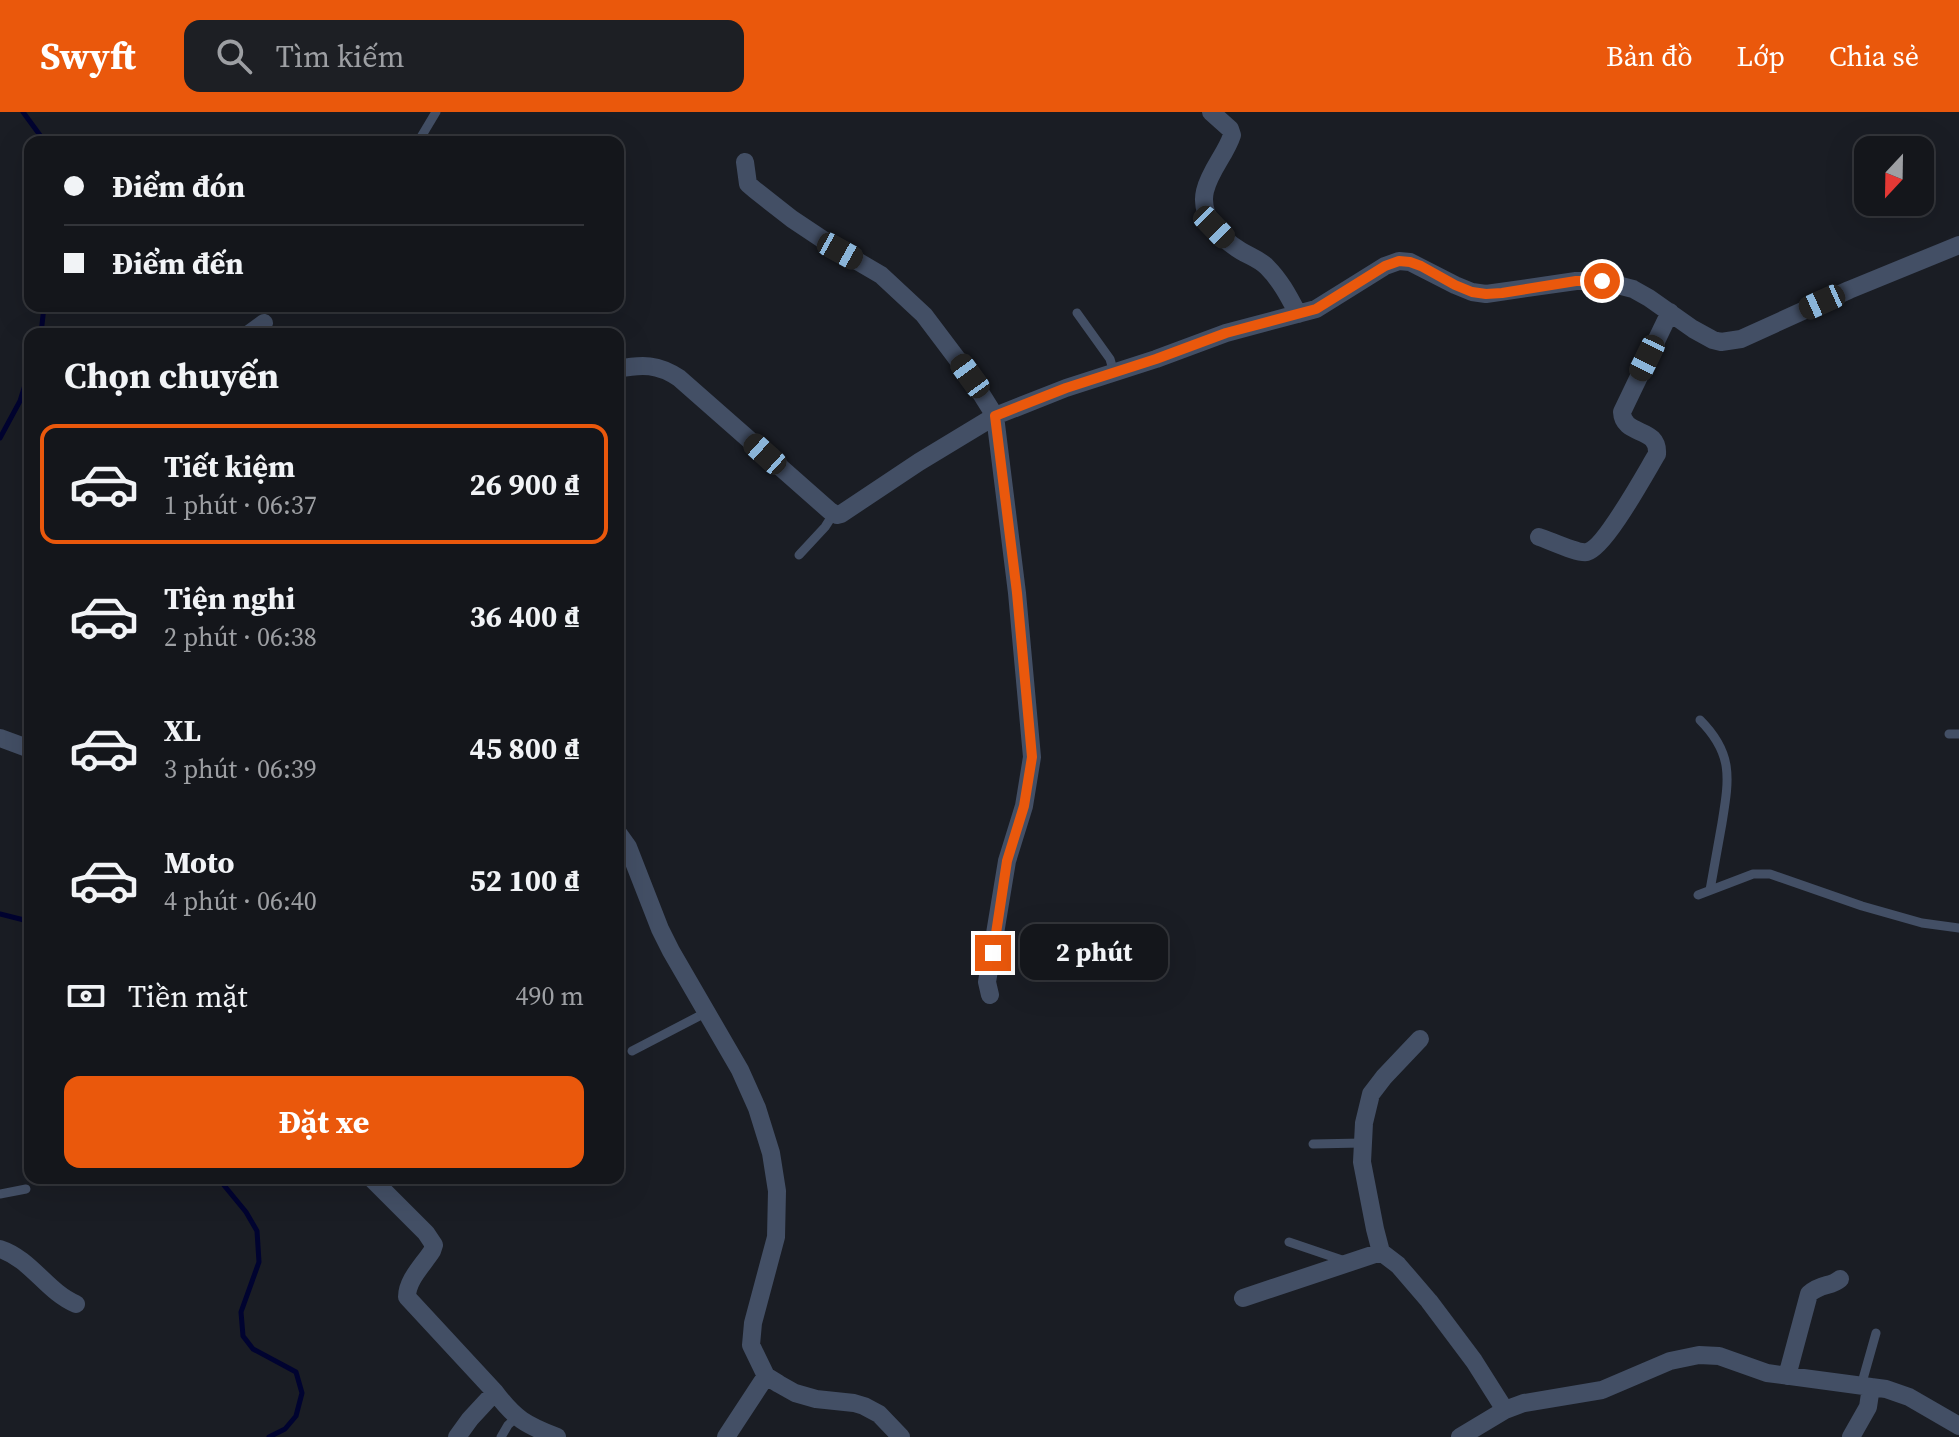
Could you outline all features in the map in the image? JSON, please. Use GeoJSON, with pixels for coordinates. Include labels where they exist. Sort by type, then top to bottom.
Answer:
{"type":"FeatureCollection","features":[{"type":"Feature","properties":{"kind":"street"},"geometry":{"type":"LineString","coordinates":[[1211,112],[1230,129],[1232,135],[1207,183],[1204,195],[1208,217],[1225,238],[1270,269],[1286,290],[1298,314]]}},
{"type":"Feature","properties":{"kind":"street"},"geometry":{"type":"LineString","coordinates":[[745,162],[748,184],[755,190],[804,227],[881,275],[924,315],[970,376],[995,416],[1017,593],[1032,757],[1024,806],[1007,861],[987,982],[990,995]]}},
{"type":"Feature","properties":{"kind":"street"},"geometry":{"type":"LineString","coordinates":[[624,368],[651,365],[679,378],[834,513],[841,514],[995,416],[1226,333],[1325,305],[1385,266],[1399,261],[1421,266],[1455,285],[1486,294],[1576,281],[1602,281],[1633,289],[1693,329],[1721,342],[1741,339],[1959,245]]}},
{"type":"Feature","properties":{"kind":"street"},"geometry":{"type":"LineString","coordinates":[[1539,537],[1588,552],[1615,523],[1657,454],[1658,445],[1654,439],[1625,424],[1622,412],[1670,312]]}},
{"type":"Feature","properties":{"kind":"street"},"geometry":{"type":"LineString","coordinates":[[0,738],[24,747]]}},
{"type":"Feature","properties":{"kind":"street"},"geometry":{"type":"LineString","coordinates":[[624,841],[665,940],[740,1070],[757,1108],[771,1153],[777,1191],[776,1237],[753,1323],[751,1345],[766,1376],[795,1393],[864,1406],[879,1414],[882,1429],[901,1437]]}},
{"type":"Feature","properties":{"kind":"street"},"geometry":{"type":"LineString","coordinates":[[1420,1039],[1371,1094],[1364,1123],[1362,1162],[1381,1252],[1398,1265],[1429,1301],[1474,1361],[1505,1410]]}},
{"type":"Feature","properties":{"kind":"street"},"geometry":{"type":"LineString","coordinates":[[377,1184],[434,1245],[409,1284],[407,1297],[508,1409],[523,1423],[557,1437]]}},
{"type":"Feature","properties":{"kind":"street"},"geometry":{"type":"LineString","coordinates":[[0,1249],[13,1253],[63,1297],[76,1304]]}},
{"type":"Feature","properties":{"kind":"street"},"geometry":{"type":"LineString","coordinates":[[1243,1298],[1381,1252]]}},
{"type":"Feature","properties":{"kind":"street"},"geometry":{"type":"LineString","coordinates":[[1787,1376],[1809,1294],[1816,1287],[1835,1284],[1840,1279]]}},
{"type":"Feature","properties":{"kind":"street"},"geometry":{"type":"LineString","coordinates":[[1460,1437],[1505,1410],[1524,1403],[1602,1390],[1670,1361],[1699,1355],[1719,1356],[1767,1373],[1886,1389],[1909,1397],[1959,1426]]}},
{"type":"Feature","properties":{"kind":"street"},"geometry":{"type":"LineString","coordinates":[[733,1435],[766,1376]]}},
{"type":"Feature","properties":{"kind":"street"},"geometry":{"type":"LineString","coordinates":[[1851,1437],[1868,1407],[1866,1386]]}},
{"type":"Feature","properties":{"kind":"street"},"geometry":{"type":"LineString","coordinates":[[457,1437],[495,1392]]}},
{"type":"Feature","properties":{"kind":"lane"},"geometry":{"type":"LineString","coordinates":[[422,136],[436,112]]}},
{"type":"Feature","properties":{"kind":"lane"},"geometry":{"type":"LineString","coordinates":[[1077,313],[1110,359],[1114,373]]}},
{"type":"Feature","properties":{"kind":"lane"},"geometry":{"type":"LineString","coordinates":[[799,555],[834,513]]}},
{"type":"Feature","properties":{"kind":"lane"},"geometry":{"type":"LineString","coordinates":[[1700,720],[1715,735],[1722,750],[1729,782],[1710,890]]}},
{"type":"Feature","properties":{"kind":"lane"},"geometry":{"type":"LineString","coordinates":[[1698,895],[1753,874],[1770,874],[1802,887],[1922,923],[1959,928]]}},
{"type":"Feature","properties":{"kind":"lane"},"geometry":{"type":"LineString","coordinates":[[632,1051],[707,1012]]}},
{"type":"Feature","properties":{"kind":"lane"},"geometry":{"type":"LineString","coordinates":[[1313,1144],[1362,1143]]}},
{"type":"Feature","properties":{"kind":"lane"},"geometry":{"type":"LineString","coordinates":[[0,1194],[26,1189]]}},
{"type":"Feature","properties":{"kind":"lane"},"geometry":{"type":"LineString","coordinates":[[1289,1242],[1349,1262]]}},
{"type":"Feature","properties":{"kind":"lane"},"geometry":{"type":"LineString","coordinates":[[1866,1386],[1876,1333]]}},
{"type":"Feature","properties":{"kind":"lane"},"geometry":{"type":"LineString","coordinates":[[501,1437],[517,1417]]}},
{"type":"Feature","properties":{"kind":"waterway"},"geometry":{"type":"LineString","coordinates":[[23,112],[41,136]]}},
{"type":"Feature","properties":{"kind":"waterway"},"geometry":{"type":"LineString","coordinates":[[42,328],[43,312]]}},
{"type":"Feature","properties":{"kind":"waterway"},"geometry":{"type":"LineString","coordinates":[[0,438],[24,388]]}},
{"type":"Feature","properties":{"kind":"waterway"},"geometry":{"type":"LineString","coordinates":[[0,914],[24,920]]}},
{"type":"Feature","properties":{"kind":"waterway"},"geometry":{"type":"LineString","coordinates":[[223,1184],[257,1231],[259,1262],[241,1312],[243,1336],[253,1349],[296,1372],[302,1393],[296,1416],[285,1429],[269,1437]]}},
{"type":"Feature","properties":{"kind":"route"},"geometry":{"type":"LineString","coordinates":[[993,953],[1007,861],[1024,806],[1032,757],[1017,593],[995,416],[1226,333],[1316,309],[1385,266],[1399,261],[1421,266],[1455,285],[1486,294],[1576,281],[1602,281]]}}]}
